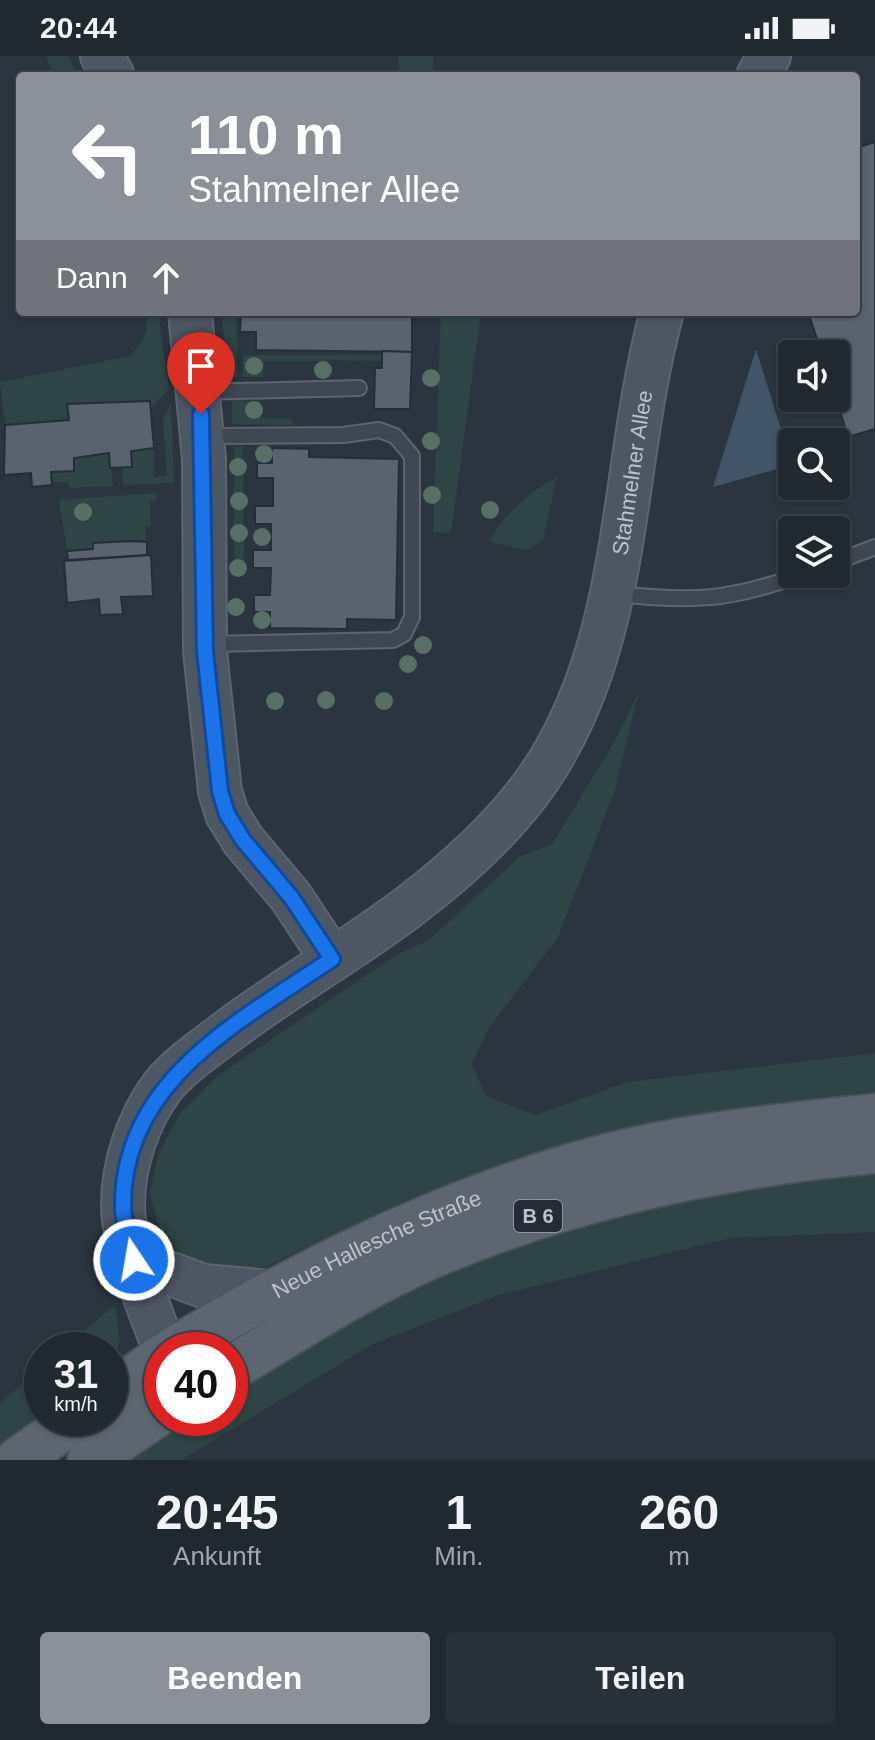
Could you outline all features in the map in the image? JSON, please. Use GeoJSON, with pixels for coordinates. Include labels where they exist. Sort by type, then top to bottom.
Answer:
{"type":"FeatureCollection","features":[{"type":"Feature","properties":{"kind":"main road","name":"Neue Hallesche Straße"},"geometry":{"type":"LineString","coordinates":[[203,1332],[271,1292],[425,1218],[593,1159],[749,1129],[875,1116]]}},
{"type":"Feature","properties":{"kind":"main road","name":"Neue Hallesche Straße"},"geometry":{"type":"LineString","coordinates":[[248,1359],[424,1259],[559,1207],[670,1180],[819,1156],[875,1151]]}},
{"type":"Feature","properties":{"kind":"main road"},"geometry":{"type":"LineString","coordinates":[[90,1460],[144,1423]]}},
{"type":"Feature","properties":{"kind":"main road"},"geometry":{"type":"LineString","coordinates":[[18,1460],[52,1436]]}},
{"type":"Feature","properties":{"kind":"street"},"geometry":{"type":"LineString","coordinates":[[159,1332],[134,1260],[123,1206],[130,1155],[141,1122],[163,1087],[187,1061],[332,959],[291,897],[243,840],[227,814],[220,791],[205,644],[203,436],[190,316]]}},
{"type":"Feature","properties":{"kind":"street","name":"Stahmelner Allee"},"geometry":{"type":"LineString","coordinates":[[332,959],[410,906],[465,861],[515,809],[555,753],[578,708],[608,613],[637,423],[661,316]]}},
{"type":"Feature","properties":{"kind":"street"},"geometry":{"type":"LineString","coordinates":[[134,1260],[203,1286],[271,1292]]}},
{"type":"Feature","properties":{"kind":"lane"},"geometry":{"type":"LineString","coordinates":[[200,392],[359,388]]}},
{"type":"Feature","properties":{"kind":"lane"},"geometry":{"type":"LineString","coordinates":[[203,436],[343,435],[379,430],[395,436],[412,456],[412,617],[404,634],[393,640],[205,644]]}},
{"type":"Feature","properties":{"kind":"lane"},"geometry":{"type":"LineString","coordinates":[[850,557],[875,547]]}},
{"type":"Feature","properties":{"kind":"lane"},"geometry":{"type":"LineString","coordinates":[[608,613],[679,601],[715,600],[778,581]]}},
{"type":"Feature","properties":{"kind":"green space"},"geometry":{"type":"Polygon","coordinates":[[[46,56],[68,56],[76,72],[53,72],[46,56]]]}},
{"type":"Feature","properties":{"kind":"green space"},"geometry":{"type":"Polygon","coordinates":[[[398,56],[433,56],[434,72],[400,72],[398,56]]]}},
{"type":"Feature","properties":{"kind":"green space"},"geometry":{"type":"Polygon","coordinates":[[[146,316],[159,316],[169,389],[151,408],[150,401],[68,404],[69,420],[5,425],[0,382],[130,356],[144,336],[146,316]]]}},
{"type":"Feature","properties":{"kind":"green space"},"geometry":{"type":"Polygon","coordinates":[[[221,316],[236,316],[238,377],[229,377],[221,316]]]}},
{"type":"Feature","properties":{"kind":"green space"},"geometry":{"type":"Polygon","coordinates":[[[441,316],[480,316],[451,533],[433,532],[441,316]]]}},
{"type":"Feature","properties":{"kind":"green space"},"geometry":{"type":"Polygon","coordinates":[[[243,355],[381,355],[381,361],[328,360],[327,378],[319,378],[319,361],[264,361],[263,377],[243,377],[243,355]]]}},
{"type":"Feature","properties":{"kind":"green space"},"geometry":{"type":"Polygon","coordinates":[[[232,400],[261,401],[261,418],[292,419],[292,425],[232,424],[232,400]]]}},
{"type":"Feature","properties":{"kind":"green space"},"geometry":{"type":"Polygon","coordinates":[[[171,403],[174,483],[123,485],[122,467],[132,466],[131,451],[154,448],[154,477],[167,476],[163,419],[171,403]]]}},
{"type":"Feature","properties":{"kind":"green space"},"geometry":{"type":"Polygon","coordinates":[[[243,446],[244,575],[234,575],[234,447],[243,446]]]}},
{"type":"Feature","properties":{"kind":"green space"},"geometry":{"type":"Polygon","coordinates":[[[109,453],[113,486],[69,488],[68,482],[52,483],[51,472],[74,470],[74,458],[109,453]]]}},
{"type":"Feature","properties":{"kind":"green space"},"geometry":{"type":"Polygon","coordinates":[[[557,477],[543,540],[527,550],[493,543],[491,539],[511,511],[557,477]]]}},
{"type":"Feature","properties":{"kind":"green space"},"geometry":{"type":"Polygon","coordinates":[[[156,493],[156,501],[150,501],[151,526],[145,527],[147,542],[94,543],[93,549],[67,551],[59,500],[156,493]]]}},
{"type":"Feature","properties":{"kind":"green space"},"geometry":{"type":"Polygon","coordinates":[[[638,694],[615,790],[558,937],[489,1028],[472,1064],[486,1096],[535,1115],[628,1082],[875,1053],[875,1097],[749,1106],[596,1135],[415,1196],[267,1266],[222,1277],[185,1262],[160,1230],[150,1193],[159,1152],[181,1112],[216,1077],[396,955],[429,940],[519,857],[552,844],[612,746],[638,694]]]}},
{"type":"Feature","properties":{"kind":"green space"},"geometry":{"type":"Polygon","coordinates":[[[875,1173],[875,1232],[730,1238],[499,1295],[373,1344],[248,1420],[248,1375],[442,1274],[607,1214],[751,1182],[875,1173]]]}},
{"type":"Feature","properties":{"kind":"green space"},"geometry":{"type":"Polygon","coordinates":[[[115,1305],[119,1332],[83,1332],[115,1305]]]}},
{"type":"Feature","properties":{"kind":"green space"},"geometry":{"type":"Polygon","coordinates":[[[24,1382],[24,1436],[0,1459],[0,1403],[24,1382]]]}},
{"type":"Feature","properties":{"kind":"green space"},"geometry":{"type":"Polygon","coordinates":[[[158,1436],[221,1436],[181,1460],[122,1460],[158,1436]]]}},
{"type":"Feature","properties":{"kind":"water"},"geometry":{"type":"Polygon","coordinates":[[[756,349],[781,428],[778,428],[778,469],[713,487],[756,349]]]}},
{"type":"Feature","properties":{"kind":"building"},"geometry":{"type":"Polygon","coordinates":[[[875,142],[875,429],[850,436],[850,428],[845,428],[840,412],[850,412],[850,340],[817,340],[809,316],[860,316],[860,147],[875,142]]]}},
{"type":"Feature","properties":{"kind":"building"},"geometry":{"type":"Polygon","coordinates":[[[241,316],[412,316],[412,352],[256,350],[256,332],[240,332],[241,316]]]}},
{"type":"Feature","properties":{"kind":"building"},"geometry":{"type":"Polygon","coordinates":[[[382,351],[412,352],[410,409],[374,409],[375,368],[382,368],[382,351]]]}},
{"type":"Feature","properties":{"kind":"building"},"geometry":{"type":"Polygon","coordinates":[[[150,401],[154,448],[131,451],[132,467],[110,468],[109,453],[74,458],[74,471],[51,472],[52,485],[32,487],[31,473],[4,475],[5,425],[69,420],[67,404],[150,401]]]}},
{"type":"Feature","properties":{"kind":"building"},"geometry":{"type":"Polygon","coordinates":[[[272,448],[309,449],[309,457],[399,459],[396,620],[347,619],[347,629],[270,628],[270,612],[254,612],[254,595],[270,595],[271,568],[253,568],[253,550],[271,550],[271,524],[255,524],[255,506],[273,506],[273,478],[257,478],[257,463],[272,463],[272,448]]]}},
{"type":"Feature","properties":{"kind":"building"},"geometry":{"type":"Polygon","coordinates":[[[147,542],[147,555],[68,560],[67,551],[93,549],[93,543],[147,542]]]}},
{"type":"Feature","properties":{"kind":"building"},"geometry":{"type":"Polygon","coordinates":[[[151,555],[153,596],[121,597],[123,614],[100,615],[99,599],[67,603],[64,561],[151,555]]]}},
{"type":"Feature","properties":{"kind":"route"},"geometry":{"type":"LineString","coordinates":[[134,1260],[123,1206],[130,1155],[141,1122],[163,1087],[187,1061],[332,959],[291,897],[243,840],[227,814],[220,791],[205,651],[201,414]]}}]}
